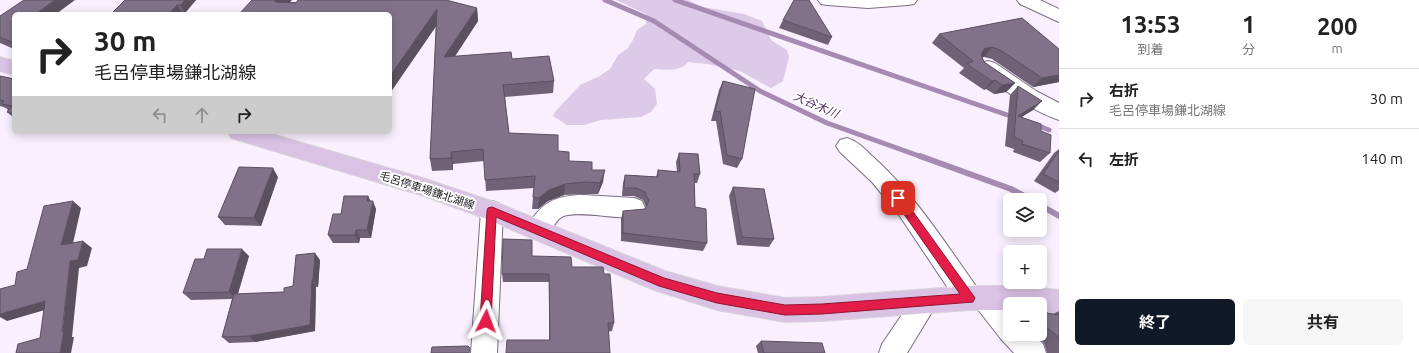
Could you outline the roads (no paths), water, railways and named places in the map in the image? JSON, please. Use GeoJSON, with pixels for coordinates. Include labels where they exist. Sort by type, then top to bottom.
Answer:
{"type":"FeatureCollection","features":[{"type":"Feature","properties":{"kind":"main road"},"geometry":{"type":"LineString","coordinates":[[0,64],[12,67]]}},
{"type":"Feature","properties":{"kind":"main road","name":"毛呂停車場鎌北湖線"},"geometry":{"type":"LineString","coordinates":[[245,134],[426,188],[492,211],[663,282],[717,298],[785,310],[822,309],[977,298],[1017,298],[1059,302]]}},
{"type":"Feature","properties":{"kind":"street"},"geometry":{"type":"LineString","coordinates":[[826,0],[859,3],[908,0]]}},
{"type":"Feature","properties":{"kind":"street"},"geometry":{"type":"LineString","coordinates":[[1026,0],[1059,16]]}},
{"type":"Feature","properties":{"kind":"street"},"geometry":{"type":"LineString","coordinates":[[984,65],[1029,96],[1059,112]]}},
{"type":"Feature","properties":{"kind":"street"},"geometry":{"type":"LineString","coordinates":[[847,146],[880,176],[907,208],[977,298],[1003,323]]}},
{"type":"Feature","properties":{"kind":"street"},"geometry":{"type":"LineString","coordinates":[[538,230],[551,213],[560,207],[583,205],[634,208]]}},
{"type":"Feature","properties":{"kind":"street"},"geometry":{"type":"LineString","coordinates":[[484,353],[492,211]]}},
{"type":"Feature","properties":{"kind":"street"},"geometry":{"type":"LineString","coordinates":[[892,353],[925,302]]}},
{"type":"Feature","properties":{"kind":"street"},"geometry":{"type":"LineString","coordinates":[[1021,341],[1033,353]]}},
{"type":"Feature","properties":{"kind":"waterway","name":"大谷木川"},"geometry":{"type":"LineString","coordinates":[[605,0],[654,21],[760,91],[827,123],[922,157]]}},
{"type":"Feature","properties":{"kind":"waterway"},"geometry":{"type":"LineString","coordinates":[[675,0],[1016,118]]}},
{"type":"Feature","properties":{"kind":"waterway"},"geometry":{"type":"LineString","coordinates":[[1034,124],[1049,130]]}},
{"type":"Feature","properties":{"kind":"waterway","name":"大谷木川"},"geometry":{"type":"LineString","coordinates":[[920,156],[1019,193]]}},
{"type":"Feature","properties":{"kind":"waterway","name":"大谷木川"},"geometry":{"type":"LineString","coordinates":[[1047,209],[1059,216]]}}]}
